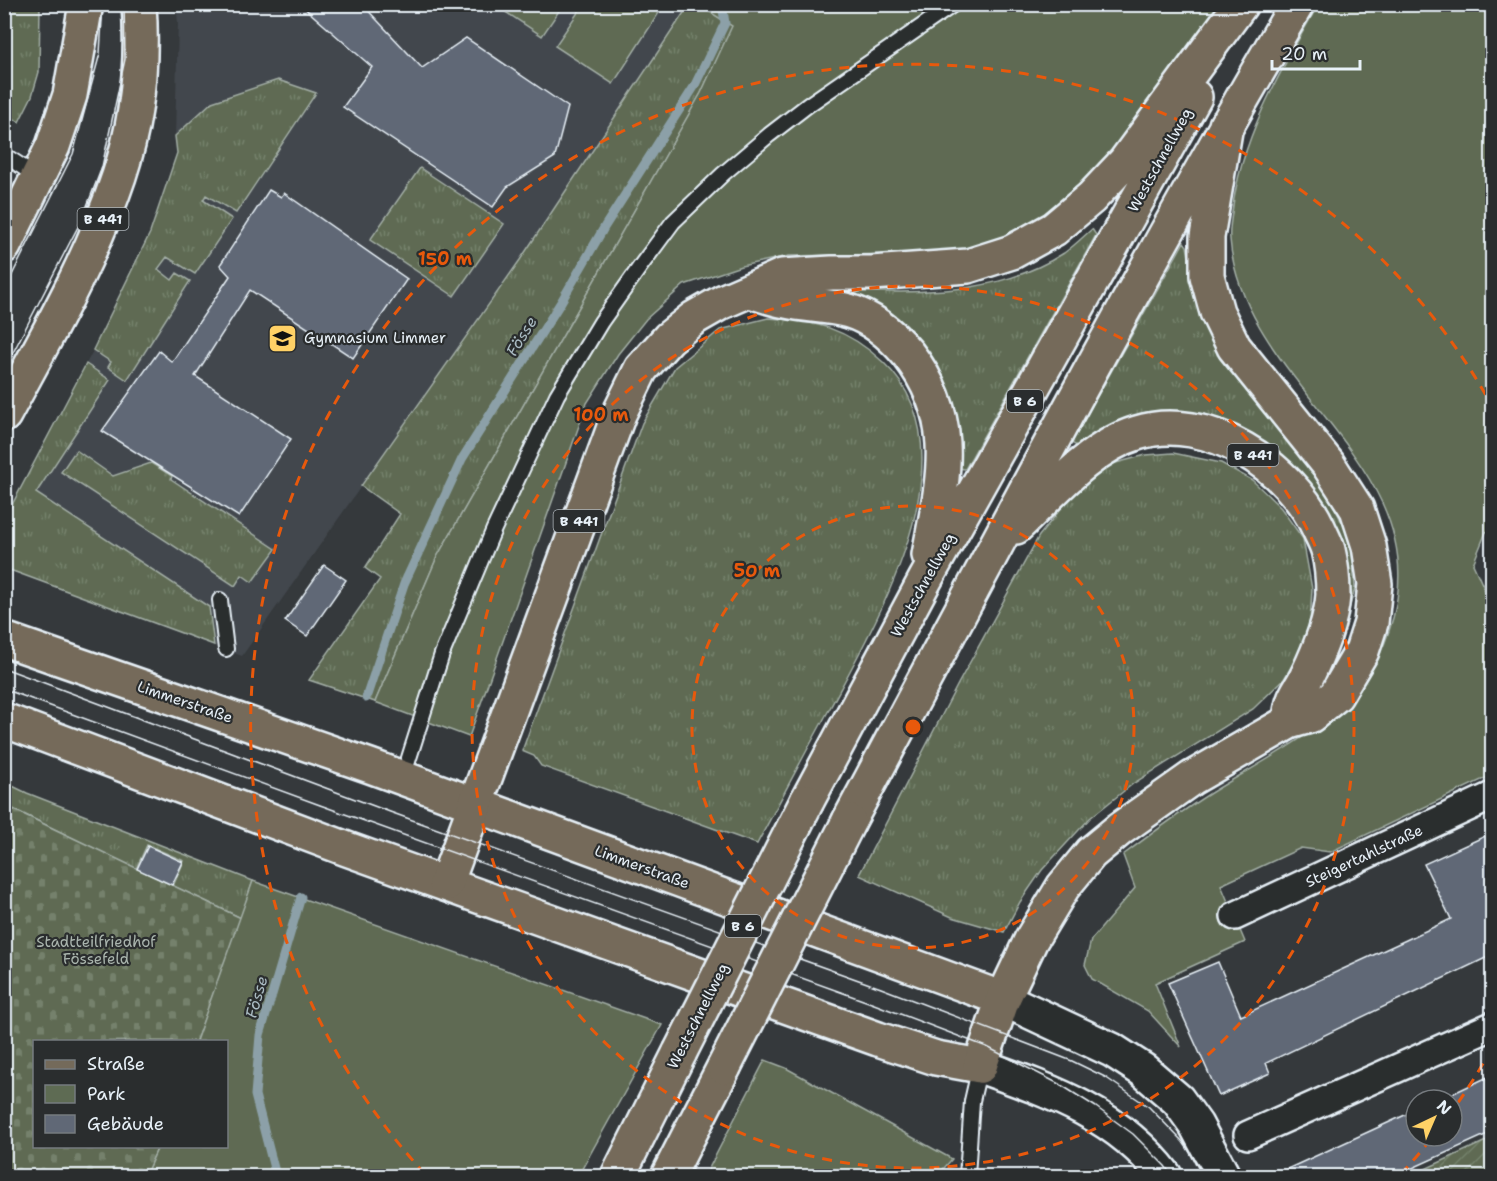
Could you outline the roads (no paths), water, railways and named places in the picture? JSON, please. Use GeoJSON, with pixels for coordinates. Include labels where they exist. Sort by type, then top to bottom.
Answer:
{"type":"FeatureCollection","features":[{"type":"Feature","properties":{"kind":"main road"},"geometry":{"type":"LineString","coordinates":[[4,246],[53,146],[70,95],[86,4]]}},
{"type":"Feature","properties":{"kind":"main road","name":"B 441"},"geometry":{"type":"LineString","coordinates":[[4,415],[73,286],[120,174],[136,103],[141,42],[139,4]]}},
{"type":"Feature","properties":{"kind":"main road"},"geometry":{"type":"LineString","coordinates":[[751,291],[782,276],[872,273],[968,266],[1012,252],[1054,230],[1125,162],[1241,4]]}},
{"type":"Feature","properties":{"kind":"main road","name":"Westschnellweg"},"geometry":{"type":"LineString","coordinates":[[618,1176],[807,801],[925,580],[1249,4]]}},
{"type":"Feature","properties":{"kind":"main road"},"geometry":{"type":"LineString","coordinates":[[668,1176],[849,821],[995,546],[1226,125],[1297,4]]}},
{"type":"Feature","properties":{"kind":"main road"},"geometry":{"type":"LineString","coordinates":[[4,720],[196,794],[907,1049],[936,1058],[980,1066],[1003,999],[1031,939],[1063,887],[1091,853],[1128,823],[1192,778],[1289,722],[1310,716],[1336,695],[1362,651],[1371,623],[1375,584],[1369,546],[1357,509],[1328,464],[1234,347],[1217,312],[1207,276],[1207,237],[1226,125]]}},
{"type":"Feature","properties":{"kind":"main road"},"geometry":{"type":"LineString","coordinates":[[751,291],[787,302],[820,305],[851,312],[881,327],[901,345],[923,374],[942,424],[944,474],[925,580]]}},
{"type":"Feature","properties":{"kind":"main road","name":"B 441"},"geometry":{"type":"LineString","coordinates":[[446,884],[619,414],[641,369],[669,338],[694,318],[722,302],[751,291]]}},
{"type":"Feature","properties":{"kind":"main road","name":"B 441"},"geometry":{"type":"LineString","coordinates":[[995,546],[1104,447],[1137,433],[1166,428],[1198,432],[1232,443],[1265,463],[1295,492],[1314,518],[1328,549],[1333,595],[1326,630],[1294,700],[1289,722]]}},
{"type":"Feature","properties":{"kind":"main road","name":"Limmerstraße"},"geometry":{"type":"LineString","coordinates":[[4,639],[403,777],[1003,999]]}},
{"type":"Feature","properties":{"kind":"street","name":"Steigertahlstraße"},"geometry":{"type":"LineString","coordinates":[[1235,916],[1492,796]]}},
{"type":"Feature","properties":{"kind":"street","name":"Limmerstraße"},"geometry":{"type":"LineString","coordinates":[[1003,999],[1112,1050],[1143,1070],[1178,1100],[1196,1125],[1223,1176]]}},
{"type":"Feature","properties":{"kind":"street"},"geometry":{"type":"LineString","coordinates":[[1248,1136],[1492,1026]]}},
{"type":"Feature","properties":{"kind":"street"},"geometry":{"type":"LineString","coordinates":[[980,1066],[1056,1094],[1098,1116],[1129,1140],[1165,1176]]}},
{"type":"Feature","properties":{"kind":"lane"},"geometry":{"type":"LineString","coordinates":[[403,777],[442,654],[466,590],[557,395],[601,321],[673,222],[723,174],[808,105],[954,4]]}},
{"type":"Feature","properties":{"kind":"lane"},"geometry":{"type":"LineString","coordinates":[[4,155],[38,177]]}},
{"type":"Feature","properties":{"kind":"lane"},"geometry":{"type":"LineString","coordinates":[[220,600],[225,649]]}},
{"type":"Feature","properties":{"kind":"lane"},"geometry":{"type":"LineString","coordinates":[[967,1176],[972,1101],[980,1066]]}},
{"type":"Feature","properties":{"kind":"waterway","name":"Fösse"},"geometry":{"type":"LineString","coordinates":[[366,698],[404,584],[462,459],[561,302],[605,226],[694,87],[725,23],[722,4]]}},
{"type":"Feature","properties":{"kind":"waterway","name":"Fösse"},"geometry":{"type":"LineString","coordinates":[[276,1176],[255,1095],[260,1035],[301,897]]}},
{"type":"Feature","properties":{"kind":"tram line"},"geometry":{"type":"LineString","coordinates":[[4,291],[73,154],[100,53],[103,4]]}},
{"type":"Feature","properties":{"kind":"tram line"},"geometry":{"type":"LineString","coordinates":[[4,370],[82,219],[102,167],[125,59],[124,4]]}},
{"type":"Feature","properties":{"kind":"tram line"},"geometry":{"type":"LineString","coordinates":[[4,668],[390,812],[881,988],[1072,1061],[1105,1077],[1149,1107],[1183,1142],[1206,1176]]}},
{"type":"Feature","properties":{"kind":"tram line"},"geometry":{"type":"LineString","coordinates":[[4,689],[987,1047],[1061,1085],[1096,1107],[1133,1134],[1172,1176]]}},
{"type":"Feature","properties":{"kind":"place","name":"Gymnasium Limmer"},"geometry":{"type":"Point","coordinates":[283,338]}},
{"type":"Feature","properties":{"kind":"park label","name":"Stadtteilfriedhof Fössefeld"},"geometry":{"type":"Point","coordinates":[96,950]}}]}
